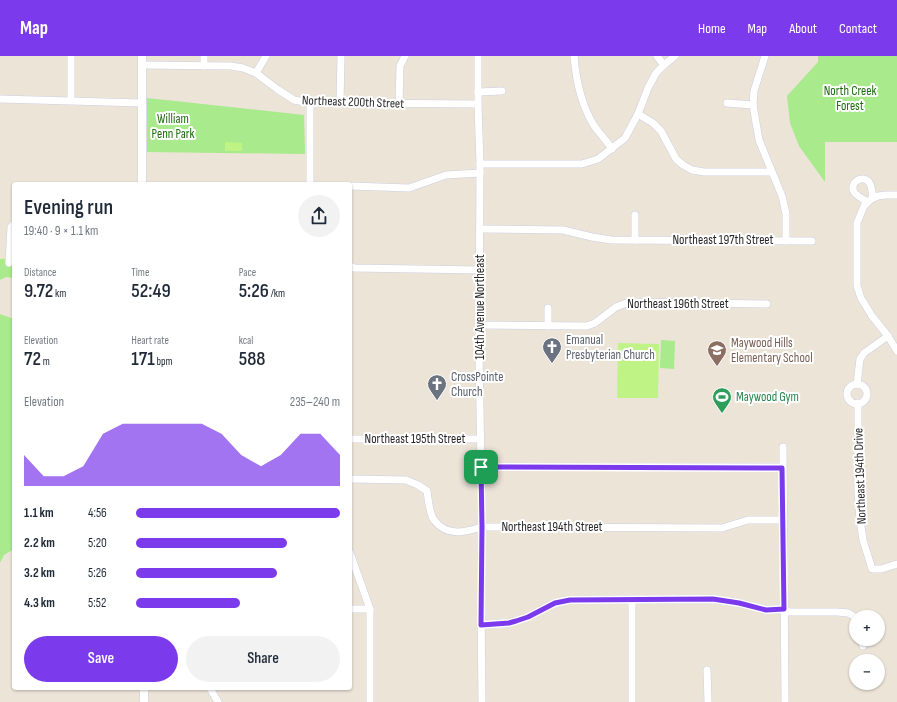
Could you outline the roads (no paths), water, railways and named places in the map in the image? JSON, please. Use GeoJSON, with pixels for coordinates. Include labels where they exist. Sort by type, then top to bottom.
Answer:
{"type":"FeatureCollection","features":[{"type":"Feature","properties":{"kind":"street"},"geometry":{"type":"LineString","coordinates":[[71,56],[71,100]]}},
{"type":"Feature","properties":{"kind":"street"},"geometry":{"type":"LineString","coordinates":[[204,56],[204,66]]}},
{"type":"Feature","properties":{"kind":"street"},"geometry":{"type":"LineString","coordinates":[[256,73],[266,56]]}},
{"type":"Feature","properties":{"kind":"street"},"geometry":{"type":"LineString","coordinates":[[340,103],[341,56]]}},
{"type":"Feature","properties":{"kind":"street"},"geometry":{"type":"LineString","coordinates":[[398,104],[400,66],[405,56]]}},
{"type":"Feature","properties":{"kind":"street","name":"104th Avenue Northeast"},"geometry":{"type":"LineString","coordinates":[[478,56],[481,270],[480,439],[482,527],[482,702]]}},
{"type":"Feature","properties":{"kind":"street"},"geometry":{"type":"LineString","coordinates":[[574,56],[577,83],[586,109],[594,126],[612,149]]}},
{"type":"Feature","properties":{"kind":"street"},"geometry":{"type":"LineString","coordinates":[[657,56],[664,65]]}},
{"type":"Feature","properties":{"kind":"street"},"geometry":{"type":"LineString","coordinates":[[480,164],[582,164],[598,159],[625,138],[638,114],[648,88],[656,73],[675,56]]}},
{"type":"Feature","properties":{"kind":"street"},"geometry":{"type":"LineString","coordinates":[[765,56],[754,91],[752,105],[759,140],[782,196],[786,214],[786,241]]}},
{"type":"Feature","properties":{"kind":"street"},"geometry":{"type":"LineString","coordinates":[[142,60],[142,182]]}},
{"type":"Feature","properties":{"kind":"street","name":"Northeast 200th Street"},"geometry":{"type":"LineString","coordinates":[[142,60],[243,68],[256,73],[294,100],[310,103],[478,104]]}},
{"type":"Feature","properties":{"kind":"street"},"geometry":{"type":"LineString","coordinates":[[478,92],[502,91]]}},
{"type":"Feature","properties":{"kind":"street"},"geometry":{"type":"LineString","coordinates":[[0,99],[142,103]]}},
{"type":"Feature","properties":{"kind":"street"},"geometry":{"type":"LineString","coordinates":[[310,103],[310,182]]}},
{"type":"Feature","properties":{"kind":"street"},"geometry":{"type":"LineString","coordinates":[[727,103],[752,105]]}},
{"type":"Feature","properties":{"kind":"street"},"geometry":{"type":"LineString","coordinates":[[638,114],[653,123],[661,131],[676,158],[683,165],[692,170],[704,172],[772,172]]}},
{"type":"Feature","properties":{"kind":"street"},"geometry":{"type":"LineString","coordinates":[[352,186],[409,188],[446,175],[480,173]]}},
{"type":"Feature","properties":{"kind":"street"},"geometry":{"type":"LineString","coordinates":[[897,195],[886,195],[870,199],[857,194],[853,185],[856,180],[861,179],[868,181],[870,185],[870,199],[864,206],[857,224],[857,286],[861,298],[872,316],[888,336],[897,351]]}},
{"type":"Feature","properties":{"kind":"street"},"geometry":{"type":"LineString","coordinates":[[635,216],[635,240]]}},
{"type":"Feature","properties":{"kind":"street"},"geometry":{"type":"LineString","coordinates":[[9,263],[12,226]]}},
{"type":"Feature","properties":{"kind":"street","name":"Northeast 197th Street"},"geometry":{"type":"LineString","coordinates":[[480,229],[563,230],[611,240],[812,241]]}},
{"type":"Feature","properties":{"kind":"street"},"geometry":{"type":"LineString","coordinates":[[352,267],[481,270]]}},
{"type":"Feature","properties":{"kind":"street","name":"Northeast 196th Street"},"geometry":{"type":"LineString","coordinates":[[480,325],[587,326],[596,323],[616,306],[629,302],[767,304]]}},
{"type":"Feature","properties":{"kind":"street"},"geometry":{"type":"LineString","coordinates":[[548,308],[548,326]]}},
{"type":"Feature","properties":{"kind":"street"},"geometry":{"type":"LineString","coordinates":[[858,403],[850,400],[848,390],[857,384],[860,359],[864,353],[888,336]]}},
{"type":"Feature","properties":{"kind":"street","name":"Northeast 194th Drive"},"geometry":{"type":"LineString","coordinates":[[857,384],[862,385],[867,392],[865,399],[861,403],[858,403],[858,492],[863,540],[872,569],[881,569],[897,564]]}},
{"type":"Feature","properties":{"kind":"street","name":"Northeast 195th Street"},"geometry":{"type":"LineString","coordinates":[[352,438],[480,439]]}},
{"type":"Feature","properties":{"kind":"street"},"geometry":{"type":"LineString","coordinates":[[783,447],[785,702]]}},
{"type":"Feature","properties":{"kind":"street"},"geometry":{"type":"LineString","coordinates":[[481,467],[782,468]]}},
{"type":"Feature","properties":{"kind":"street","name":"Northeast 194th Street"},"geometry":{"type":"LineString","coordinates":[[352,479],[406,480],[418,485],[427,491],[432,517],[439,526],[448,531],[458,532],[482,527],[722,528],[748,520],[783,520]]}},
{"type":"Feature","properties":{"kind":"street"},"geometry":{"type":"LineString","coordinates":[[352,559],[370,609],[370,702]]}},
{"type":"Feature","properties":{"kind":"street"},"geometry":{"type":"LineString","coordinates":[[632,599],[632,702]]}},
{"type":"Feature","properties":{"kind":"street"},"geometry":{"type":"LineString","coordinates":[[481,625],[509,623],[528,617],[555,603],[570,600],[713,599],[739,603],[766,610],[784,609],[788,612],[837,612],[849,614]]}},
{"type":"Feature","properties":{"kind":"street"},"geometry":{"type":"LineString","coordinates":[[352,609],[370,609]]}},
{"type":"Feature","properties":{"kind":"street"},"geometry":{"type":"LineString","coordinates":[[707,670],[708,702]]}},
{"type":"Feature","properties":{"kind":"street"},"geometry":{"type":"LineString","coordinates":[[144,690],[144,702]]}},
{"type":"Feature","properties":{"kind":"street"},"geometry":{"type":"LineString","coordinates":[[211,690],[218,702]]}},
{"type":"Feature","properties":{"kind":"place","name":"Emanual Presbyterian Church"},"geometry":{"type":"Point","coordinates":[552,364]}},
{"type":"Feature","properties":{"kind":"place","name":"Maywood Hills Elementary School"},"geometry":{"type":"Point","coordinates":[717,367]}},
{"type":"Feature","properties":{"kind":"place","name":"CrossPointe Church"},"geometry":{"type":"Point","coordinates":[437,401]}},
{"type":"Feature","properties":{"kind":"place","name":"Maywood Gym"},"geometry":{"type":"Point","coordinates":[722,414]}},
{"type":"Feature","properties":{"kind":"park label","name":"North Creek Forest"},"geometry":{"type":"Point","coordinates":[850,98]}},
{"type":"Feature","properties":{"kind":"park label","name":"William Penn Park"},"geometry":{"type":"Point","coordinates":[173,126]}}]}
